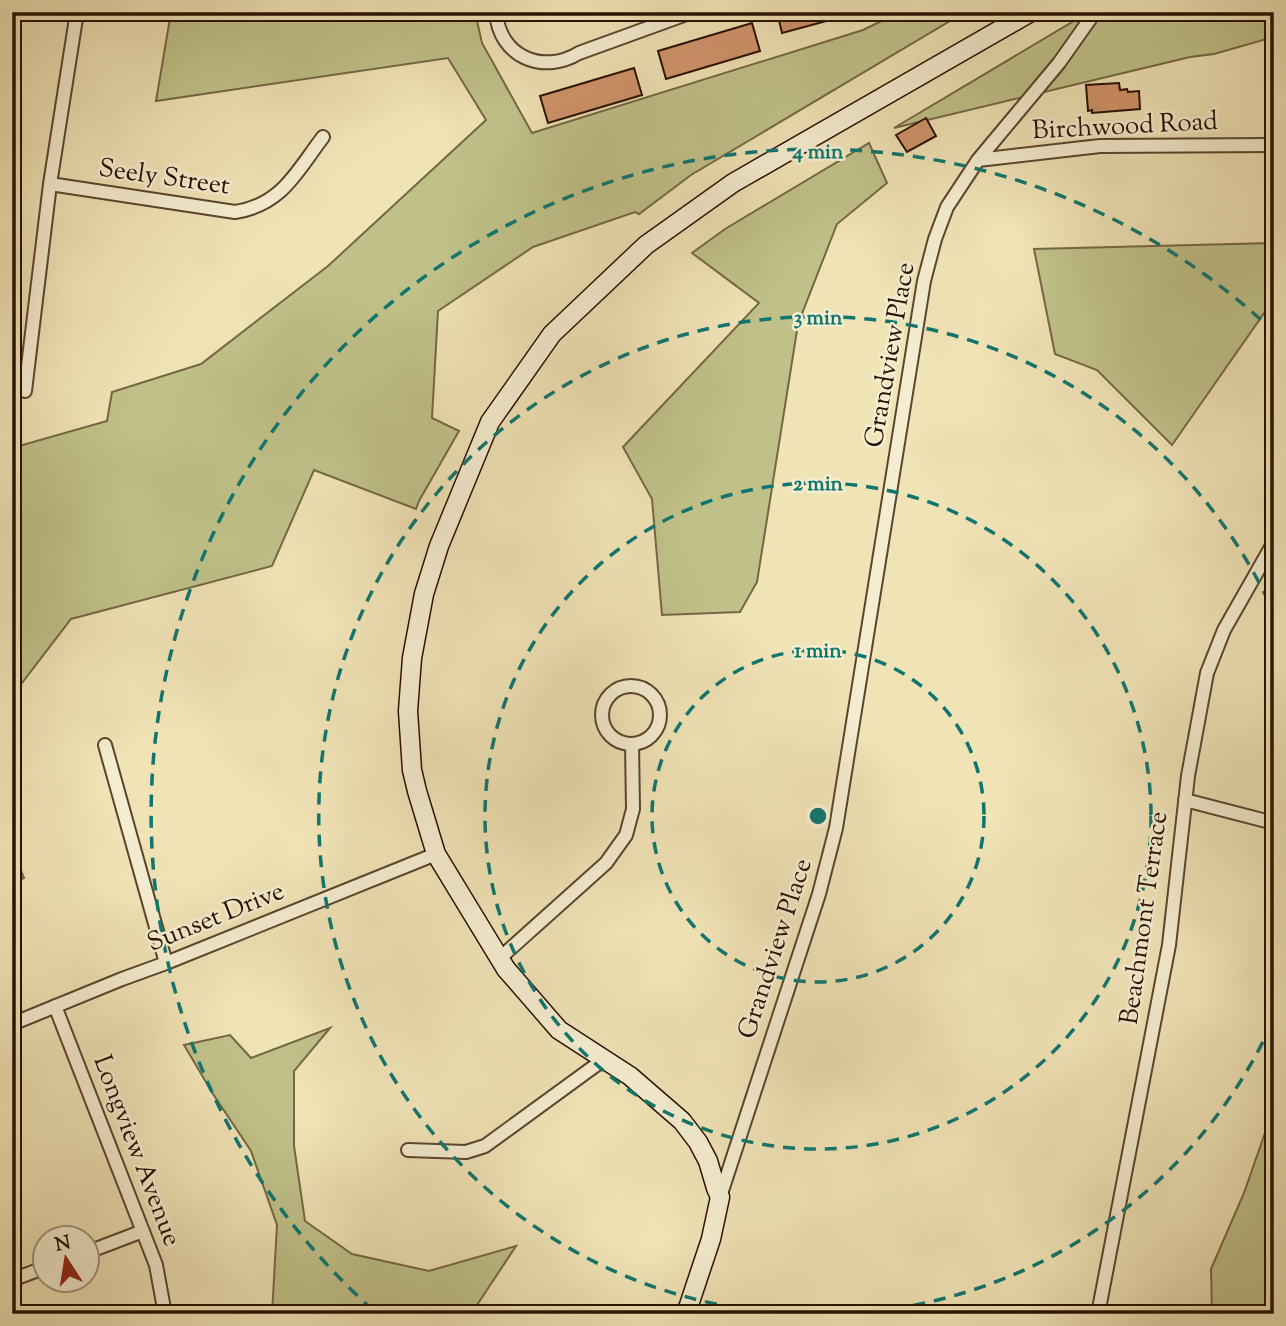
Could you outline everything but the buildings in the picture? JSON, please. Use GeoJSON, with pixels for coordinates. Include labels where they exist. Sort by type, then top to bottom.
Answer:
{"type":"FeatureCollection","features":[{"type":"Feature","properties":{"kind":"main road"},"geometry":{"type":"LineString","coordinates":[[686,1314],[711,1239],[720,1197],[708,1161],[698,1142],[682,1121],[630,1076],[559,1030],[499,958],[436,854],[412,770],[408,711],[412,658],[424,594],[439,546],[491,422],[552,334],[646,245],[733,183],[1031,12]]}},
{"type":"Feature","properties":{"kind":"street"},"geometry":{"type":"LineString","coordinates":[[25,391],[50,184],[77,12]]}},
{"type":"Feature","properties":{"kind":"street"},"geometry":{"type":"LineString","coordinates":[[496,12],[499,27],[510,46],[527,59],[554,63],[692,12]]}},
{"type":"Feature","properties":{"kind":"street","name":"Grandview Place"},"geometry":{"type":"LineString","coordinates":[[720,1197],[819,894],[836,828],[924,281],[935,239],[947,207],[978,160],[1059,62],[1095,12]]}},
{"type":"Feature","properties":{"kind":"street","name":"Seely Street"},"geometry":{"type":"LineString","coordinates":[[50,184],[236,212],[263,204],[285,189],[323,137]]}},
{"type":"Feature","properties":{"kind":"street","name":"Birchwood Road"},"geometry":{"type":"LineString","coordinates":[[978,160],[1100,146],[1274,145]]}},
{"type":"Feature","properties":{"kind":"street","name":"Beachmont Terrace"},"geometry":{"type":"LineString","coordinates":[[1098,1314],[1169,945],[1188,776],[1207,673],[1224,630],[1274,542]]}},
{"type":"Feature","properties":{"kind":"street"},"geometry":{"type":"LineString","coordinates":[[635,686],[651,693],[657,701],[660,721],[651,737],[632,744],[614,739],[604,724],[602,715],[603,706],[614,691],[635,686]]}},
{"type":"Feature","properties":{"kind":"street"},"geometry":{"type":"LineString","coordinates":[[499,958],[606,863],[626,835],[633,809],[632,744]]}},
{"type":"Feature","properties":{"kind":"street"},"geometry":{"type":"LineString","coordinates":[[105,745],[166,963]]}},
{"type":"Feature","properties":{"kind":"street"},"geometry":{"type":"LineString","coordinates":[[1185,800],[1274,823]]}},
{"type":"Feature","properties":{"kind":"street","name":"Sunset Drive"},"geometry":{"type":"LineString","coordinates":[[12,1024],[436,854]]}},
{"type":"Feature","properties":{"kind":"street","name":"Longview Avenue"},"geometry":{"type":"LineString","coordinates":[[55,1006],[156,1265],[165,1314]]}},
{"type":"Feature","properties":{"kind":"street"},"geometry":{"type":"LineString","coordinates":[[408,1150],[466,1152],[485,1146],[603,1060]]}},
{"type":"Feature","properties":{"kind":"street"},"geometry":{"type":"LineString","coordinates":[[102,1247],[143,1231]]}},
{"type":"Feature","properties":{"kind":"street"},"geometry":{"type":"LineString","coordinates":[[12,1280],[32,1273]]}},
{"type":"Feature","properties":{"kind":"green space"},"geometry":{"type":"Polygon","coordinates":[[[171,12],[475,12],[482,43],[532,133],[863,30],[900,12],[965,12],[691,175],[639,214],[635,212],[533,247],[438,311],[432,418],[459,431],[416,509],[314,470],[272,566],[71,619],[12,696],[12,448],[107,421],[112,392],[201,364],[328,266],[486,120],[448,58],[156,101],[171,12]]]}},
{"type":"Feature","properties":{"kind":"green space"},"geometry":{"type":"Polygon","coordinates":[[[1089,12],[1274,12],[1274,37],[1214,54],[1190,57],[894,128],[1089,12]]]}},
{"type":"Feature","properties":{"kind":"green space"},"geometry":{"type":"Polygon","coordinates":[[[869,143],[887,183],[837,224],[798,324],[757,582],[740,612],[662,615],[652,499],[623,447],[759,303],[692,253],[725,229],[869,143]]]}},
{"type":"Feature","properties":{"kind":"green space"},"geometry":{"type":"Polygon","coordinates":[[[1274,243],[1274,299],[1172,445],[1097,370],[1055,354],[1034,249],[1274,243]]]}},
{"type":"Feature","properties":{"kind":"green space"},"geometry":{"type":"Polygon","coordinates":[[[12,849],[24,878],[12,883],[12,849]]]}},
{"type":"Feature","properties":{"kind":"green space"},"geometry":{"type":"Polygon","coordinates":[[[330,1028],[294,1071],[294,1146],[305,1221],[352,1254],[429,1271],[516,1246],[471,1314],[272,1314],[277,1225],[251,1151],[184,1045],[230,1035],[251,1058],[330,1028]]]}},
{"type":"Feature","properties":{"kind":"green space"},"geometry":{"type":"Polygon","coordinates":[[[1274,1107],[1274,1314],[1212,1314],[1211,1269],[1244,1193],[1274,1107]]]}}]}
